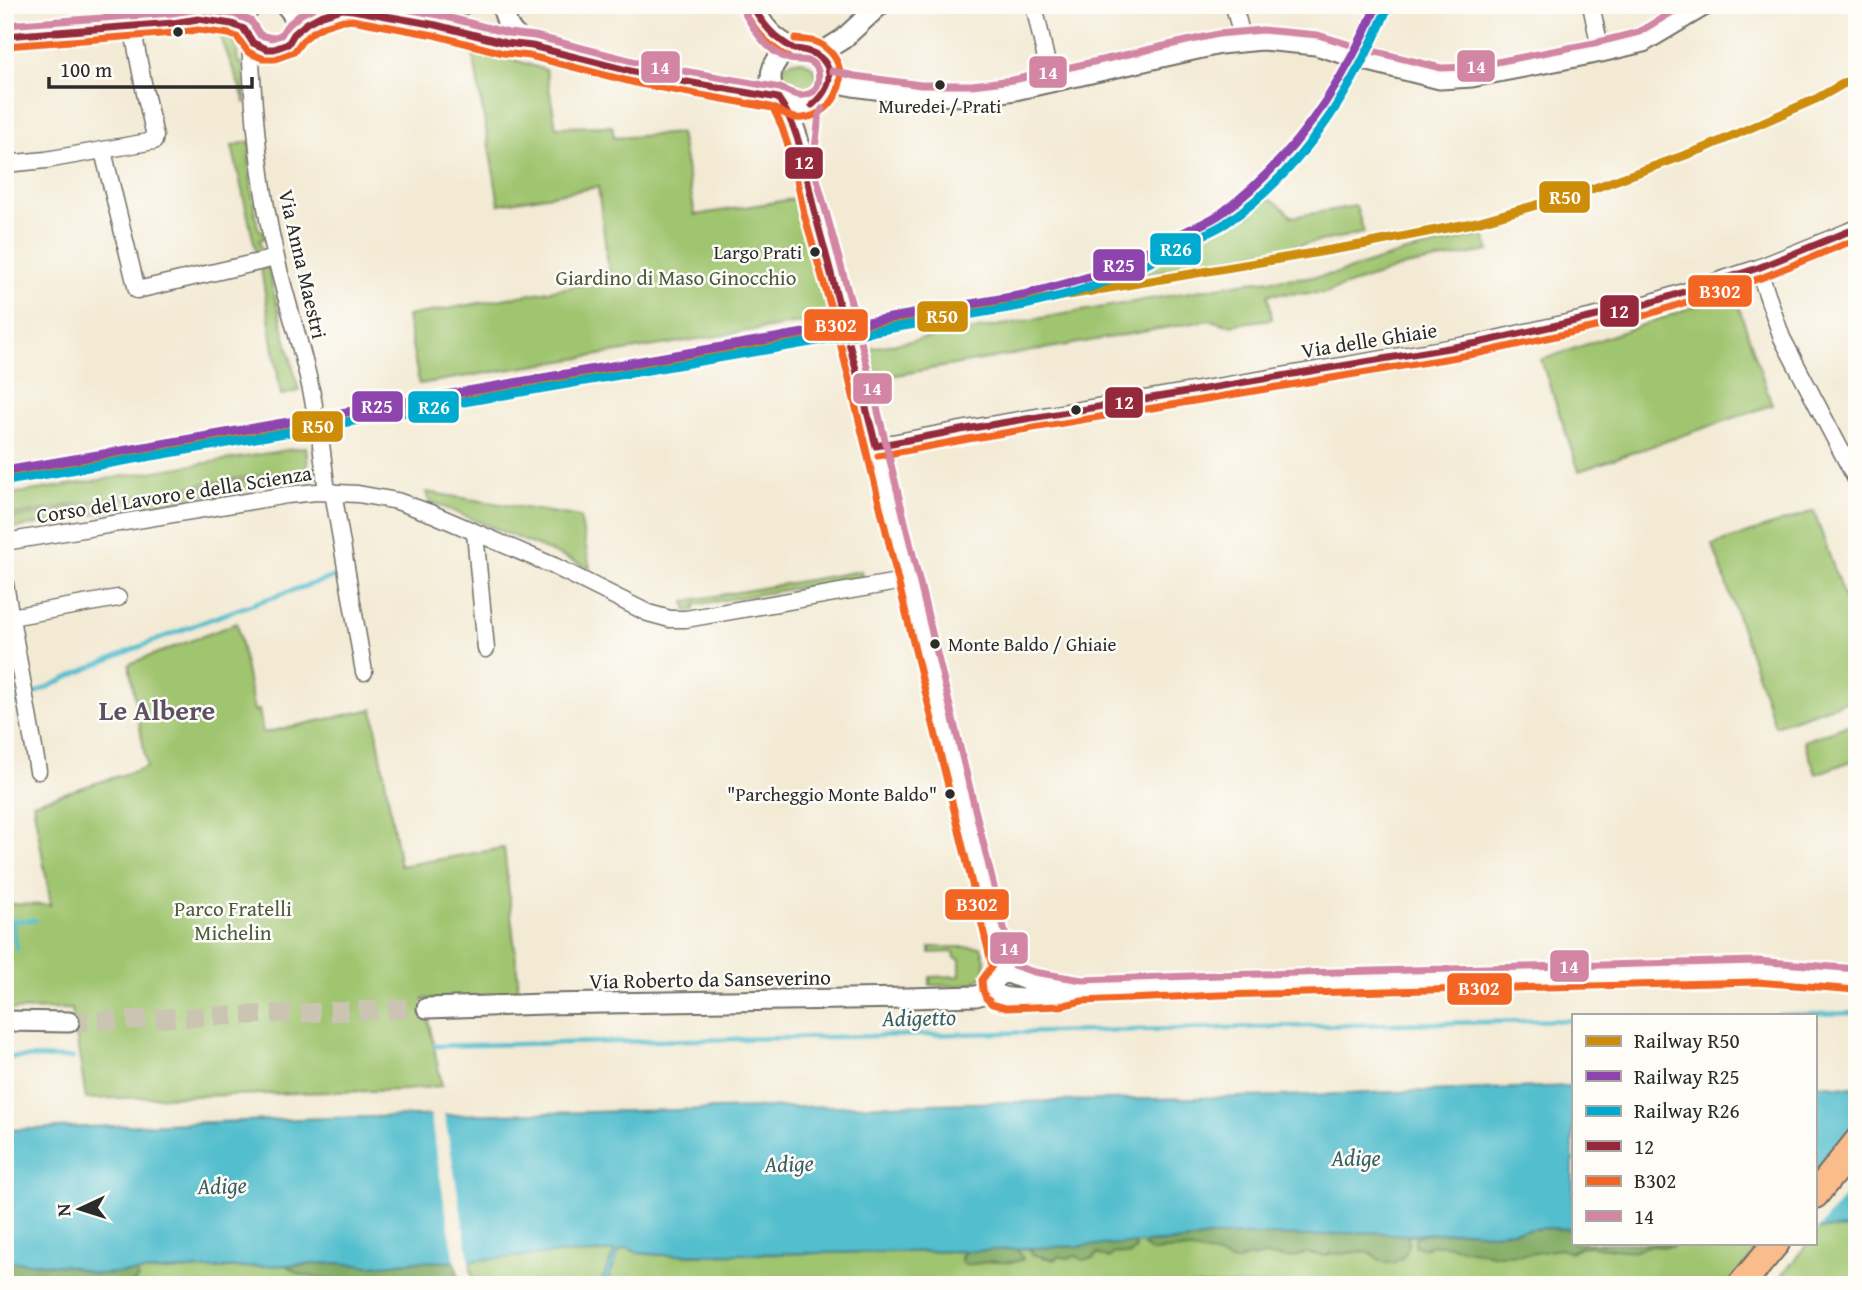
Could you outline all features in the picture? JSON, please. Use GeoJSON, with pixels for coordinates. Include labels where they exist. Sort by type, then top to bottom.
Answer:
{"type":"FeatureCollection","features":[{"type":"Feature","properties":{"kind":"highway"},"geometry":{"type":"LineString","coordinates":[[1816,1194],[1857,1142]]}},
{"type":"Feature","properties":{"kind":"highway"},"geometry":{"type":"LineString","coordinates":[[1816,1216],[1857,1164]]}},
{"type":"Feature","properties":{"kind":"highway"},"geometry":{"type":"LineString","coordinates":[[1741,1285],[1775,1244]]}},
{"type":"Feature","properties":{"kind":"highway"},"geometry":{"type":"LineString","coordinates":[[1761,1285],[1793,1244]]}},
{"type":"Feature","properties":{"kind":"street"},"geometry":{"type":"LineString","coordinates":[[198,19],[222,7],[235,5]]}},
{"type":"Feature","properties":{"kind":"street"},"geometry":{"type":"LineString","coordinates":[[247,35],[244,17],[251,5]]}},
{"type":"Feature","properties":{"kind":"street"},"geometry":{"type":"LineString","coordinates":[[285,5],[294,18],[294,34]]}},
{"type":"Feature","properties":{"kind":"street"},"geometry":{"type":"LineString","coordinates":[[411,5],[438,9],[461,5]]}},
{"type":"Feature","properties":{"kind":"street"},"geometry":{"type":"LineString","coordinates":[[502,5],[509,29],[532,46]]}},
{"type":"Feature","properties":{"kind":"street"},"geometry":{"type":"LineString","coordinates":[[752,5],[771,34],[794,50]]}},
{"type":"Feature","properties":{"kind":"street"},"geometry":{"type":"LineString","coordinates":[[819,54],[843,39],[880,5]]}},
{"type":"Feature","properties":{"kind":"street"},"geometry":{"type":"LineString","coordinates":[[1034,5],[1051,82]]}},
{"type":"Feature","properties":{"kind":"street"},"geometry":{"type":"LineString","coordinates":[[1232,5],[1236,10],[1243,40]]}},
{"type":"Feature","properties":{"kind":"street"},"geometry":{"type":"LineString","coordinates":[[1591,5],[1601,52]]}},
{"type":"Feature","properties":{"kind":"street"},"geometry":{"type":"LineString","coordinates":[[830,81],[920,95],[993,93],[1243,40],[1276,40],[1316,45],[1440,79],[1472,77],[1601,52],[1643,41],[1705,5]]}},
{"type":"Feature","properties":{"kind":"street"},"geometry":{"type":"LineString","coordinates":[[5,36],[198,19],[222,22],[247,35],[262,47],[274,49],[288,44],[294,34],[307,23],[331,11],[347,9],[436,25],[506,43],[532,46],[642,74],[779,99],[799,108],[812,105],[824,96],[830,81],[829,70],[819,54],[802,49],[780,57],[772,70],[772,86],[779,99],[788,111],[803,158],[814,211],[845,319]]}},
{"type":"Feature","properties":{"kind":"street"},"geometry":{"type":"LineString","coordinates":[[5,164],[46,160],[154,141],[132,26]]}},
{"type":"Feature","properties":{"kind":"street","name":"Via Anna Maestri"},"geometry":{"type":"LineString","coordinates":[[247,35],[268,224],[314,405]]}},
{"type":"Feature","properties":{"kind":"street","name":"Via Anna Maestri"},"geometry":{"type":"LineString","coordinates":[[253,90],[257,74],[274,49]]}},
{"type":"Feature","properties":{"kind":"street"},"geometry":{"type":"LineString","coordinates":[[803,158],[812,105]]}},
{"type":"Feature","properties":{"kind":"street"},"geometry":{"type":"LineString","coordinates":[[103,150],[137,289],[275,258]]}},
{"type":"Feature","properties":{"kind":"street","name":"Via delle Ghiaie"},"geometry":{"type":"LineString","coordinates":[[876,446],[1478,343],[1637,307],[1758,268],[1857,228]]}},
{"type":"Feature","properties":{"kind":"street"},"geometry":{"type":"LineString","coordinates":[[1758,268],[1782,338],[1857,481]]}},
{"type":"Feature","properties":{"kind":"street"},"geometry":{"type":"LineString","coordinates":[[852,350],[1008,973],[998,975],[993,981],[1002,994]]}},
{"type":"Feature","properties":{"kind":"street"},"geometry":{"type":"LineString","coordinates":[[321,444],[364,673]]}},
{"type":"Feature","properties":{"kind":"street","name":"Corso del Lavoro e della Scienza"},"geometry":{"type":"LineString","coordinates":[[5,542],[278,496],[330,492],[397,501],[433,514],[554,566],[648,612],[670,619],[699,617],[909,580]]}},
{"type":"Feature","properties":{"kind":"street"},"geometry":{"type":"LineString","coordinates":[[475,533],[486,649]]}},
{"type":"Feature","properties":{"kind":"street"},"geometry":{"type":"LineString","coordinates":[[5,584],[8,617],[38,771]]}},
{"type":"Feature","properties":{"kind":"street"},"geometry":{"type":"LineString","coordinates":[[8,617],[118,598]]}},
{"type":"Feature","properties":{"kind":"street","name":"Via Roberto da Sanseverino"},"geometry":{"type":"LineString","coordinates":[[427,1008],[1002,994],[1059,996],[1081,991],[1219,985],[1757,971],[1857,980]]}},
{"type":"Feature","properties":{"kind":"street","name":"Via Roberto da Sanseverino"},"geometry":{"type":"LineString","coordinates":[[1008,973],[1031,982],[1081,991]]}},
{"type":"Feature","properties":{"kind":"street"},"geometry":{"type":"LineString","coordinates":[[5,1021],[69,1022]]}},
{"type":"Feature","properties":{"kind":"green space"},"geometry":{"type":"Polygon","coordinates":[[[219,32],[235,43],[238,63],[242,63],[246,104],[219,32]]]}},
{"type":"Feature","properties":{"kind":"green space","name":"Giardino di Maso Ginocchio"},"geometry":{"type":"Polygon","coordinates":[[[472,49],[546,70],[556,127],[612,126],[614,138],[680,133],[695,215],[800,198],[819,270],[822,269],[836,317],[419,384],[407,316],[610,280],[598,187],[499,204],[472,49]]]}},
{"type":"Feature","properties":{"kind":"green space"},"geometry":{"type":"Polygon","coordinates":[[[798,61],[812,66],[817,80],[812,94],[798,99],[784,94],[779,80],[784,66],[798,61]]]}},
{"type":"Feature","properties":{"kind":"green space"},"geometry":{"type":"Polygon","coordinates":[[[250,141],[254,206],[258,228],[265,238],[259,240],[263,255],[257,256],[232,146],[250,141]]]}},
{"type":"Feature","properties":{"kind":"green space"},"geometry":{"type":"Polygon","coordinates":[[[1255,193],[1280,205],[1292,217],[1356,206],[1364,233],[1133,276],[1127,272],[1193,235],[1255,193]]]}},
{"type":"Feature","properties":{"kind":"green space"},"geometry":{"type":"Polygon","coordinates":[[[1484,235],[1489,251],[1405,266],[1325,293],[1268,294],[1272,319],[1228,325],[1210,320],[873,379],[865,349],[1247,282],[1322,276],[1402,253],[1484,235]]]}},
{"type":"Feature","properties":{"kind":"green space"},"geometry":{"type":"Polygon","coordinates":[[[261,268],[268,269],[299,391],[281,395],[261,268]]]}},
{"type":"Feature","properties":{"kind":"green space"},"geometry":{"type":"Polygon","coordinates":[[[1734,293],[1772,405],[1579,471],[1541,360],[1734,293]]]}},
{"type":"Feature","properties":{"kind":"green space"},"geometry":{"type":"Polygon","coordinates":[[[306,447],[308,467],[301,476],[276,480],[273,473],[7,516],[5,514],[5,495],[306,447]]]}},
{"type":"Feature","properties":{"kind":"green space"},"geometry":{"type":"Polygon","coordinates":[[[272,476],[275,482],[256,487],[10,529],[10,533],[5,533],[5,519],[272,476]]]}},
{"type":"Feature","properties":{"kind":"green space"},"geometry":{"type":"Polygon","coordinates":[[[426,492],[580,517],[590,568],[429,501],[426,492]]]}},
{"type":"Feature","properties":{"kind":"green space"},"geometry":{"type":"Polygon","coordinates":[[[1814,511],[1857,635],[1857,698],[1775,726],[1713,545],[1814,511]]]}},
{"type":"Feature","properties":{"kind":"green space"},"geometry":{"type":"Polygon","coordinates":[[[861,571],[862,577],[695,605],[695,610],[687,611],[685,601],[861,571]]]}},
{"type":"Feature","properties":{"kind":"green space","name":"Parco Fratelli Michelin"},"geometry":{"type":"Polygon","coordinates":[[[237,623],[254,711],[259,710],[263,733],[373,709],[400,866],[504,848],[518,1000],[424,999],[442,1086],[406,1090],[86,1099],[72,1009],[5,1010],[5,904],[51,905],[33,803],[147,767],[129,664],[237,623]]]}},
{"type":"Feature","properties":{"kind":"green space"},"geometry":{"type":"Polygon","coordinates":[[[1857,722],[1857,759],[1816,774],[1804,741],[1857,722]]]}},
{"type":"Feature","properties":{"kind":"green space"},"geometry":{"type":"Polygon","coordinates":[[[930,947],[981,947],[986,963],[982,976],[970,984],[930,985],[930,977],[960,976],[960,959],[955,958],[954,952],[930,953],[930,947]]]}},
{"type":"Feature","properties":{"kind":"green space"},"geometry":{"type":"Polygon","coordinates":[[[1543,1228],[1572,1229],[1572,1244],[1675,1244],[1672,1247],[1648,1246],[1632,1251],[1588,1246],[1570,1252],[1560,1249],[1498,1255],[1444,1245],[1424,1248],[1415,1246],[1415,1238],[1420,1235],[1466,1231],[1491,1233],[1543,1228]]]}},
{"type":"Feature","properties":{"kind":"green space"},"geometry":{"type":"Polygon","coordinates":[[[1857,1228],[1857,1285],[1774,1285],[1807,1244],[1816,1244],[1818,1229],[1857,1228]]]}},
{"type":"Feature","properties":{"kind":"green space"},"geometry":{"type":"Polygon","coordinates":[[[1572,1229],[1572,1244],[1762,1244],[1729,1285],[473,1285],[470,1261],[628,1248],[638,1253],[661,1255],[973,1251],[1185,1241],[1214,1236],[1420,1235],[1442,1232],[1572,1229]]]}},
{"type":"Feature","properties":{"kind":"green space"},"geometry":{"type":"Polygon","coordinates":[[[1366,1232],[1407,1235],[1407,1251],[1400,1259],[1390,1263],[1361,1252],[1332,1253],[1325,1256],[1306,1253],[1292,1258],[1265,1256],[1234,1262],[1194,1251],[1173,1249],[1153,1252],[1144,1246],[1146,1243],[1214,1236],[1366,1232]]]}},
{"type":"Feature","properties":{"kind":"green space"},"geometry":{"type":"Polygon","coordinates":[[[1133,1243],[1135,1250],[1129,1255],[1114,1253],[1109,1258],[1097,1254],[1094,1258],[1082,1260],[1077,1256],[1059,1256],[1054,1260],[1031,1254],[1030,1250],[1035,1248],[1133,1243]]]}},
{"type":"Feature","properties":{"kind":"green space"},"geometry":{"type":"Polygon","coordinates":[[[1017,1249],[1023,1259],[1015,1262],[963,1264],[961,1260],[966,1251],[1017,1249]]]}},
{"type":"Feature","properties":{"kind":"green space"},"geometry":{"type":"Polygon","coordinates":[[[5,1261],[96,1274],[334,1263],[455,1262],[460,1285],[5,1285],[5,1261]]]}},
{"type":"Feature","properties":{"kind":"green space"},"geometry":{"type":"Polygon","coordinates":[[[5,1261],[70,1266],[96,1274],[138,1272],[132,1285],[74,1285],[62,1282],[47,1285],[31,1279],[5,1282],[5,1261]]]}},
{"type":"Feature","properties":{"kind":"green space"},"geometry":{"type":"Polygon","coordinates":[[[417,1261],[455,1262],[458,1276],[441,1280],[430,1278],[360,1283],[299,1274],[287,1266],[334,1263],[374,1266],[417,1261]]]}},
{"type":"Feature","properties":{"kind":"water"},"geometry":{"type":"Polygon","coordinates":[[[1816,1084],[1857,1088],[1857,1228],[1816,1229],[1816,1084]]]}},
{"type":"Feature","properties":{"kind":"water","name":"Adige"},"geometry":{"type":"Polygon","coordinates":[[[1572,1086],[1572,1229],[1407,1235],[1366,1232],[1314,1236],[1214,1236],[1185,1241],[973,1251],[661,1255],[638,1253],[628,1248],[620,1250],[606,1285],[600,1285],[615,1251],[456,1262],[417,1261],[374,1266],[334,1263],[96,1274],[70,1266],[5,1261],[5,1130],[325,1118],[1280,1096],[1572,1086]]]}},
{"type":"Feature","properties":{"kind":"pier"},"geometry":{"type":"Polygon","coordinates":[[[430,1112],[444,1112],[470,1265],[456,1266],[430,1112]]]}},
{"type":"Feature","properties":{"kind":"pier"},"geometry":{"type":"Polygon","coordinates":[[[1857,1128],[1857,1180],[1816,1232],[1816,1179],[1857,1128]]]}},
{"type":"Feature","properties":{"kind":"waterway"},"geometry":{"type":"LineString","coordinates":[[5,708],[86,669],[170,634],[340,575]]}},
{"type":"Feature","properties":{"kind":"waterway"},"geometry":{"type":"LineString","coordinates":[[5,921],[35,920]]}},
{"type":"Feature","properties":{"kind":"waterway"},"geometry":{"type":"LineString","coordinates":[[12,921],[17,949]]}},
{"type":"Feature","properties":{"kind":"waterway","name":"Adigetto"},"geometry":{"type":"LineString","coordinates":[[1816,1014],[1857,1013]]}},
{"type":"Feature","properties":{"kind":"waterway","name":"Adigetto"},"geometry":{"type":"LineString","coordinates":[[434,1046],[1572,1020]]}},
{"type":"Feature","properties":{"kind":"waterway","name":"Adigetto"},"geometry":{"type":"LineString","coordinates":[[5,1057],[73,1058]]}},
{"type":"Feature","properties":{"kind":"tunnel"},"geometry":{"type":"LineString","coordinates":[[845,319],[852,350]]}},
{"type":"Feature","properties":{"kind":"tunnel"},"geometry":{"type":"LineString","coordinates":[[314,405],[321,444]]}},
{"type":"Feature","properties":{"kind":"tunnel"},"geometry":{"type":"LineString","coordinates":[[69,1022],[427,1008]]}},
{"type":"Feature","properties":{"kind":"rail line","name":"R25"},"geometry":{"type":"LineString","coordinates":[[5,471],[1023,295],[1095,275],[1213,218],[1249,191],[1272,169],[1294,145],[1332,92],[1377,5]]}},
{"type":"Feature","properties":{"kind":"rail line","name":"R26"},"geometry":{"type":"LineString","coordinates":[[7,481],[1025,305],[1087,288],[1141,267],[1221,226],[1253,203],[1278,180],[1322,128],[1358,70],[1387,9]]}},
{"type":"Feature","properties":{"kind":"rail line","name":"R50"},"geometry":{"type":"LineString","coordinates":[[5,478],[339,423],[1366,244],[1477,222],[1589,190],[1705,148],[1818,98],[1857,76]]}},
{"type":"Feature","properties":{"kind":"transit line","name":"14"},"geometry":{"type":"LineString","coordinates":[[5,25],[198,9],[234,14],[251,21],[260,35],[272,38],[281,35],[301,14],[319,5]]}},
{"type":"Feature","properties":{"kind":"transit line","name":"14"},"geometry":{"type":"LineString","coordinates":[[386,5],[439,15],[508,33],[535,36],[644,64],[780,88],[796,94],[813,92],[819,77],[815,65],[809,61],[789,59],[774,51],[756,32],[743,10]]}},
{"type":"Feature","properties":{"kind":"transit line","name":"12"},"geometry":{"type":"LineString","coordinates":[[752,5],[770,30],[794,49]]}},
{"type":"Feature","properties":{"kind":"transit line","name":"14"},"geometry":{"type":"LineString","coordinates":[[832,71],[921,85],[972,85],[1013,80],[1218,34],[1262,30],[1318,35],[1441,68],[1471,67],[1639,32],[1684,5]]}},
{"type":"Feature","properties":{"kind":"transit line","name":"12"},"geometry":{"type":"LineString","coordinates":[[5,36],[198,19],[232,24],[244,29],[253,43],[274,49],[288,44],[294,34],[307,23],[342,9],[436,25],[642,74],[778,98],[798,139],[876,446]]}},
{"type":"Feature","properties":{"kind":"transit line","name":"B302"},"geometry":{"type":"LineString","coordinates":[[743,10],[763,37],[789,58]]}},
{"type":"Feature","properties":{"kind":"transit line","name":"B302"},"geometry":{"type":"LineString","coordinates":[[6,46],[198,30],[237,37],[248,52],[264,59],[275,59],[294,52],[302,41],[324,26],[352,20],[434,35],[503,53],[530,56],[640,84],[773,108],[793,161],[804,214],[835,322],[992,966],[982,980],[986,998],[992,1004],[1006,1008],[1060,1006],[1082,1001],[1219,995],[1757,982],[1856,990]]}},
{"type":"Feature","properties":{"kind":"transit line","name":"B302"},"geometry":{"type":"LineString","coordinates":[[751,103],[770,107],[791,117],[803,118],[815,115],[833,100],[840,79],[834,57],[819,43],[795,39]]}},
{"type":"Feature","properties":{"kind":"transit line","name":"12"},"geometry":{"type":"LineString","coordinates":[[794,49],[817,55],[828,69],[827,86],[812,105]]}},
{"type":"Feature","properties":{"kind":"transit line","name":"14"},"geometry":{"type":"LineString","coordinates":[[822,109],[814,158],[815,172],[855,317],[1013,965],[1034,972],[1082,980],[1757,961],[1857,969]]}},
{"type":"Feature","properties":{"kind":"transit line","name":"12"},"geometry":{"type":"LineString","coordinates":[[876,446],[1478,343],[1637,307],[1758,268],[1857,228]]}},
{"type":"Feature","properties":{"kind":"transit line","name":"B302"},"geometry":{"type":"LineString","coordinates":[[878,456],[1480,353],[1640,317],[1761,278],[1857,239]]}},
{"type":"Feature","properties":{"kind":"place","name":"Muredei / Prati"},"geometry":{"type":"Point","coordinates":[940,85]}},
{"type":"Feature","properties":{"kind":"place","name":"Largo Prati"},"geometry":{"type":"Point","coordinates":[815,252]}},
{"type":"Feature","properties":{"kind":"place","name":"Monte Baldo / Ghiaie"},"geometry":{"type":"Point","coordinates":[935,644]}},
{"type":"Feature","properties":{"kind":"place","name":"\"Parcheggio Monte Baldo\""},"geometry":{"type":"Point","coordinates":[950,794]}},
{"type":"Feature","properties":{"kind":"district","name":"Le Albere"},"geometry":{"type":"Point","coordinates":[157,709]}}]}
